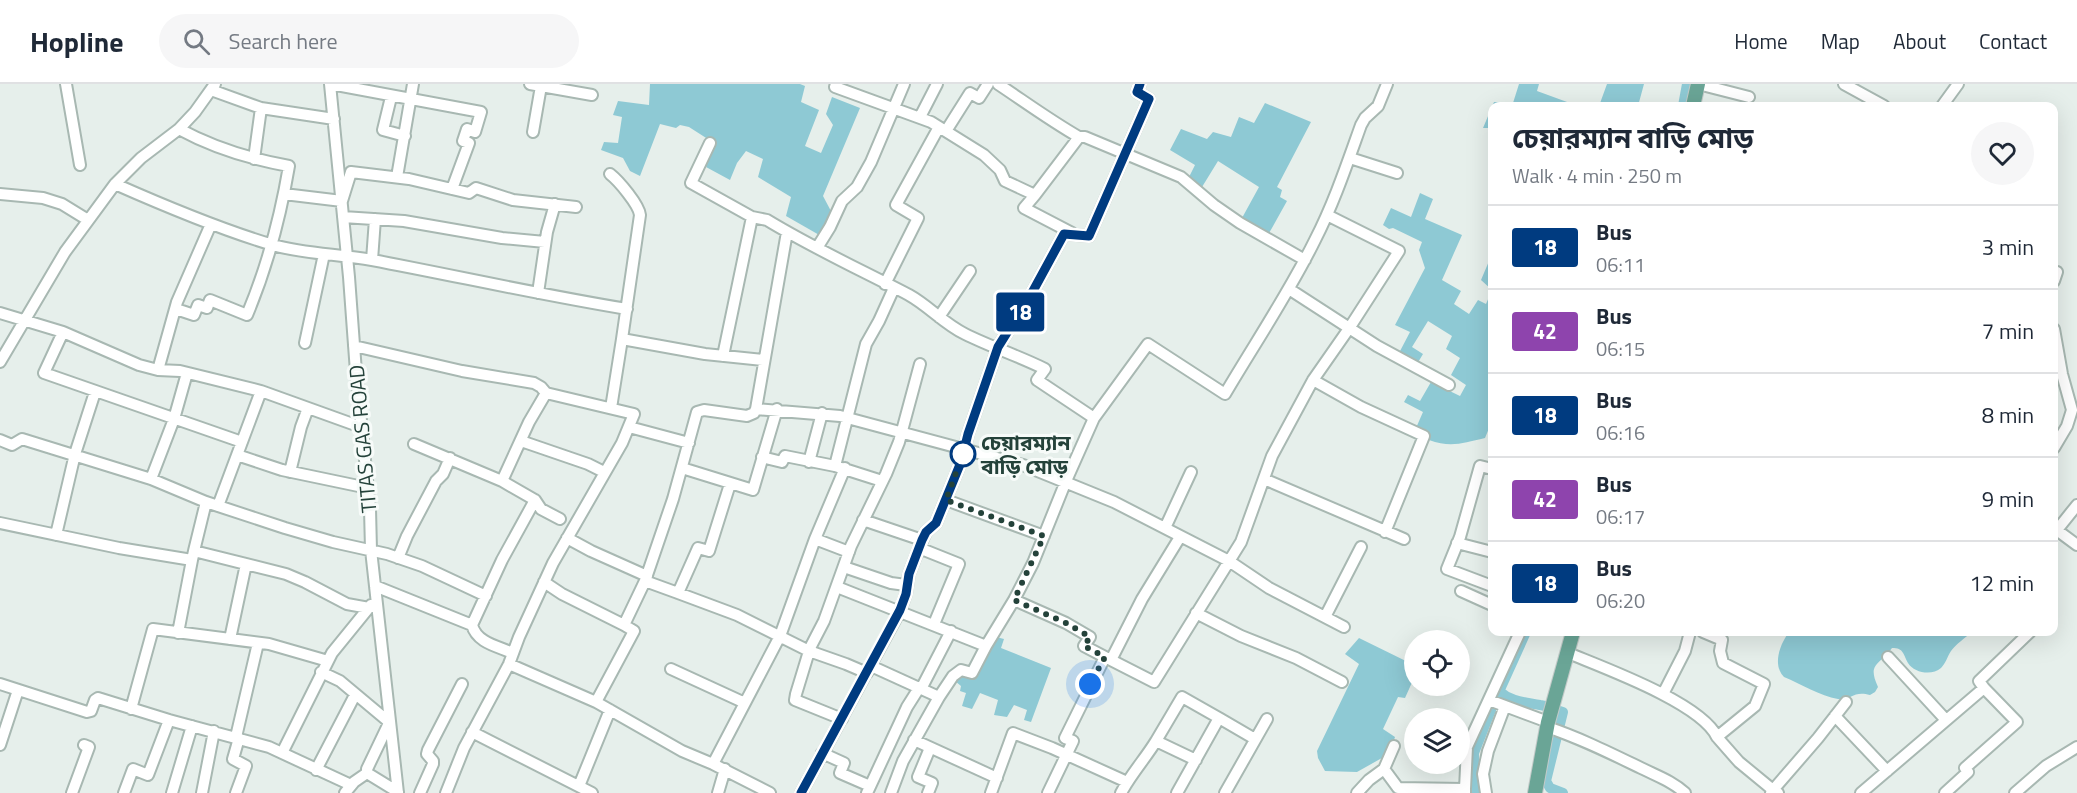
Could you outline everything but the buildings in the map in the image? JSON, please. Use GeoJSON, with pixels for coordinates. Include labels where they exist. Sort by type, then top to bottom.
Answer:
{"type":"FeatureCollection","features":[{"type":"Feature","properties":{"kind":"main road"},"geometry":{"type":"LineString","coordinates":[[1694,102],[1698,84]]}},
{"type":"Feature","properties":{"kind":"main road"},"geometry":{"type":"LineString","coordinates":[[1535,793],[1553,725],[1556,694],[1572,636]]}},
{"type":"Feature","properties":{"kind":"street"},"geometry":{"type":"LineString","coordinates":[[66,84],[80,165]]}},
{"type":"Feature","properties":{"kind":"street"},"geometry":{"type":"LineString","coordinates":[[331,84],[481,112],[475,132],[467,129],[463,141],[469,143],[452,189]]}},
{"type":"Feature","properties":{"kind":"street","name":"TITAS GAS ROAD"},"geometry":{"type":"LineString","coordinates":[[331,84],[368,488],[371,550],[390,720],[394,791]]}},
{"type":"Feature","properties":{"kind":"street"},"geometry":{"type":"LineString","coordinates":[[397,177],[413,84]]}},
{"type":"Feature","properties":{"kind":"street"},"geometry":{"type":"LineString","coordinates":[[836,84],[835,87],[920,117],[942,129],[984,155],[1000,170],[1005,181],[1035,195]]}},
{"type":"Feature","properties":{"kind":"street"},"geometry":{"type":"LineString","coordinates":[[817,248],[842,201],[857,188],[871,162],[904,84]]}},
{"type":"Feature","properties":{"kind":"street"},"geometry":{"type":"LineString","coordinates":[[920,117],[937,84]]}},
{"type":"Feature","properties":{"kind":"street"},"geometry":{"type":"LineString","coordinates":[[713,764],[780,636],[840,467],[847,417],[866,344],[879,321],[889,286],[918,218],[896,205],[942,129],[970,93],[979,98],[988,84]]}},
{"type":"Feature","properties":{"kind":"street"},"geometry":{"type":"LineString","coordinates":[[998,84],[1051,122],[1079,137],[1092,138],[1125,155],[1181,177],[1240,223],[1305,260]]}},
{"type":"Feature","properties":{"kind":"street"},"geometry":{"type":"LineString","coordinates":[[891,793],[903,761],[939,697],[953,676],[961,670],[972,673],[1014,600],[1094,418],[1148,344],[1225,394],[1305,260],[1327,215],[1361,125],[1378,106],[1387,84]]}},
{"type":"Feature","properties":{"kind":"street"},"geometry":{"type":"LineString","coordinates":[[1698,84],[1749,97]]}},
{"type":"Feature","properties":{"kind":"street"},"geometry":{"type":"LineString","coordinates":[[1844,84],[1877,102]]}},
{"type":"Feature","properties":{"kind":"street"},"geometry":{"type":"LineString","coordinates":[[1945,102],[1958,84]]}},
{"type":"Feature","properties":{"kind":"street"},"geometry":{"type":"LineString","coordinates":[[533,132],[536,85],[592,95]]}},
{"type":"Feature","properties":{"kind":"street"},"geometry":{"type":"LineString","coordinates":[[801,793],[900,610],[912,566],[926,532],[936,523],[946,500],[998,347],[1033,291],[1064,234],[1089,236],[1149,99],[1137,92],[1138,85]]}},
{"type":"Feature","properties":{"kind":"street"},"geometry":{"type":"LineString","coordinates":[[0,362],[65,252],[88,220],[116,184],[141,158],[179,129],[213,87],[261,108],[334,119]]}},
{"type":"Feature","properties":{"kind":"street"},"geometry":{"type":"LineString","coordinates":[[391,97],[383,130],[405,136]]}},
{"type":"Feature","properties":{"kind":"street"},"geometry":{"type":"LineString","coordinates":[[254,159],[261,108]]}},
{"type":"Feature","properties":{"kind":"street"},"geometry":{"type":"LineString","coordinates":[[176,309],[194,315],[198,305],[207,308],[210,300],[248,315],[273,245],[289,166],[254,159],[204,143],[179,129]]}},
{"type":"Feature","properties":{"kind":"street"},"geometry":{"type":"LineString","coordinates":[[1076,235],[1024,208],[1079,137]]}},
{"type":"Feature","properties":{"kind":"street"},"geometry":{"type":"LineString","coordinates":[[710,143],[691,183],[752,217],[767,220],[911,296],[965,334],[1045,369],[1037,380],[1094,418]]}},
{"type":"Feature","properties":{"kind":"street"},"geometry":{"type":"LineString","coordinates":[[1350,158],[1397,173]]}},
{"type":"Feature","properties":{"kind":"street"},"geometry":{"type":"LineString","coordinates":[[284,194],[342,201],[351,172],[397,177],[469,193],[476,188],[513,200],[576,207]]}},
{"type":"Feature","properties":{"kind":"street"},"geometry":{"type":"LineString","coordinates":[[610,174],[640,211],[611,408]]}},
{"type":"Feature","properties":{"kind":"street"},"geometry":{"type":"LineString","coordinates":[[116,184],[164,206],[273,245],[372,260],[627,309]]}},
{"type":"Feature","properties":{"kind":"street"},"geometry":{"type":"LineString","coordinates":[[0,194],[43,198],[62,204],[88,220]]}},
{"type":"Feature","properties":{"kind":"street"},"geometry":{"type":"LineString","coordinates":[[538,293],[545,242],[555,204]]}},
{"type":"Feature","properties":{"kind":"street"},"geometry":{"type":"LineString","coordinates":[[1014,600],[1066,623],[1090,637],[1084,646],[1154,682],[1240,542],[1272,456],[1313,380],[1399,251],[1327,215]]}},
{"type":"Feature","properties":{"kind":"street"},"geometry":{"type":"LineString","coordinates":[[343,217],[404,221],[502,238],[545,242]]}},
{"type":"Feature","properties":{"kind":"street"},"geometry":{"type":"LineString","coordinates":[[723,356],[752,217]]}},
{"type":"Feature","properties":{"kind":"street"},"geometry":{"type":"LineString","coordinates":[[372,260],[375,219]]}},
{"type":"Feature","properties":{"kind":"street"},"geometry":{"type":"LineString","coordinates":[[158,370],[177,302],[211,224]]}},
{"type":"Feature","properties":{"kind":"street"},"geometry":{"type":"LineString","coordinates":[[624,626],[646,578],[698,412],[704,410],[747,416],[754,413],[756,409],[787,232]]}},
{"type":"Feature","properties":{"kind":"street"},"geometry":{"type":"LineString","coordinates":[[305,343],[324,254]]}},
{"type":"Feature","properties":{"kind":"street"},"geometry":{"type":"LineString","coordinates":[[939,317],[970,271]]}},
{"type":"Feature","properties":{"kind":"street"},"geometry":{"type":"LineString","coordinates":[[1289,288],[1377,346],[1449,385]]}},
{"type":"Feature","properties":{"kind":"street"},"geometry":{"type":"LineString","coordinates":[[0,313],[63,332],[140,365],[158,370],[187,373],[261,391],[361,427]]}},
{"type":"Feature","properties":{"kind":"street"},"geometry":{"type":"LineString","coordinates":[[63,332],[44,373],[242,442]]}},
{"type":"Feature","properties":{"kind":"street"},"geometry":{"type":"LineString","coordinates":[[622,339],[705,354],[763,360]]}},
{"type":"Feature","properties":{"kind":"street"},"geometry":{"type":"LineString","coordinates":[[354,346],[462,371],[534,383],[546,393],[634,414],[629,428],[544,582],[511,659],[472,732],[446,793]]}},
{"type":"Feature","properties":{"kind":"street"},"geometry":{"type":"LineString","coordinates":[[2058,352],[2072,410],[2067,426],[2058,441]]}},
{"type":"Feature","properties":{"kind":"street"},"geometry":{"type":"LineString","coordinates":[[842,719],[795,700],[809,651],[824,621],[849,552],[902,432],[920,364]]}},
{"type":"Feature","properties":{"kind":"street"},"geometry":{"type":"LineString","coordinates":[[151,479],[174,419],[187,373]]}},
{"type":"Feature","properties":{"kind":"street"},"geometry":{"type":"LineString","coordinates":[[1313,380],[1361,407],[1424,436],[1385,532]]}},
{"type":"Feature","properties":{"kind":"street"},"geometry":{"type":"LineString","coordinates":[[218,506],[261,391]]}},
{"type":"Feature","properties":{"kind":"street"},"geometry":{"type":"LineString","coordinates":[[56,535],[75,454],[95,392]]}},
{"type":"Feature","properties":{"kind":"street"},"geometry":{"type":"LineString","coordinates":[[501,481],[529,422],[546,393]]}},
{"type":"Feature","properties":{"kind":"street"},"geometry":{"type":"LineString","coordinates":[[290,472],[308,408]]}},
{"type":"Feature","properties":{"kind":"street"},"geometry":{"type":"LineString","coordinates":[[756,409],[777,409],[847,417],[1023,465],[1114,502],[1229,561],[1269,588],[1344,627]]}},
{"type":"Feature","properties":{"kind":"street"},"geometry":{"type":"LineString","coordinates":[[682,468],[753,490],[777,409]]}},
{"type":"Feature","properties":{"kind":"street"},"geometry":{"type":"LineString","coordinates":[[809,462],[822,413]]}},
{"type":"Feature","properties":{"kind":"street"},"geometry":{"type":"LineString","coordinates":[[629,428],[689,443]]}},
{"type":"Feature","properties":{"kind":"street"},"geometry":{"type":"LineString","coordinates":[[0,440],[12,444],[22,439],[75,454],[151,479],[218,506],[333,543],[398,558],[445,575],[486,596]]}},
{"type":"Feature","properties":{"kind":"street"},"geometry":{"type":"LineString","coordinates":[[521,441],[580,461],[604,472]]}},
{"type":"Feature","properties":{"kind":"street"},"geometry":{"type":"LineString","coordinates":[[414,444],[501,481],[535,500],[542,508],[560,519]]}},
{"type":"Feature","properties":{"kind":"street"},"geometry":{"type":"LineString","coordinates":[[237,455],[290,472],[368,488]]}},
{"type":"Feature","properties":{"kind":"street"},"geometry":{"type":"LineString","coordinates":[[762,458],[782,462],[785,456],[840,467],[882,481]]}},
{"type":"Feature","properties":{"kind":"street"},"geometry":{"type":"LineString","coordinates":[[398,558],[407,536],[450,458]]}},
{"type":"Feature","properties":{"kind":"street"},"geometry":{"type":"LineString","coordinates":[[1488,468],[1480,466],[1447,569],[1488,584]]}},
{"type":"Feature","properties":{"kind":"street"},"geometry":{"type":"LineString","coordinates":[[1165,528],[1191,472]]}},
{"type":"Feature","properties":{"kind":"street"},"geometry":{"type":"LineString","coordinates":[[1264,479],[1385,532],[1404,538]]}},
{"type":"Feature","properties":{"kind":"street"},"geometry":{"type":"LineString","coordinates":[[678,593],[698,548],[709,551],[730,484]]}},
{"type":"Feature","properties":{"kind":"street"},"geometry":{"type":"LineString","coordinates":[[535,500],[502,560],[472,625],[474,633],[511,659],[596,702],[682,751],[770,793]]}},
{"type":"Feature","properties":{"kind":"street"},"geometry":{"type":"LineString","coordinates":[[946,500],[1044,536]]}},
{"type":"Feature","properties":{"kind":"street"},"geometry":{"type":"LineString","coordinates":[[178,633],[206,502]]}},
{"type":"Feature","properties":{"kind":"street"},"geometry":{"type":"LineString","coordinates":[[2058,526],[2077,505]]}},
{"type":"Feature","properties":{"kind":"street"},"geometry":{"type":"LineString","coordinates":[[863,520],[921,544],[959,564],[934,624]]}},
{"type":"Feature","properties":{"kind":"street"},"geometry":{"type":"LineString","coordinates":[[0,524],[119,548],[246,564],[286,574],[347,604],[369,608]]}},
{"type":"Feature","properties":{"kind":"street"},"geometry":{"type":"LineString","coordinates":[[2058,531],[2077,544]]}},
{"type":"Feature","properties":{"kind":"street"},"geometry":{"type":"LineString","coordinates":[[1048,793],[1073,741],[1065,738],[1142,598],[1180,537]]}},
{"type":"Feature","properties":{"kind":"street"},"geometry":{"type":"LineString","coordinates":[[567,538],[678,593],[737,615],[809,651],[920,688],[939,697]]}},
{"type":"Feature","properties":{"kind":"street"},"geometry":{"type":"LineString","coordinates":[[814,539],[849,552]]}},
{"type":"Feature","properties":{"kind":"street"},"geometry":{"type":"LineString","coordinates":[[1457,543],[1488,551]]}},
{"type":"Feature","properties":{"kind":"street"},"geometry":{"type":"LineString","coordinates":[[1325,617],[1361,548]]}},
{"type":"Feature","properties":{"kind":"street"},"geometry":{"type":"LineString","coordinates":[[230,639],[246,564]]}},
{"type":"Feature","properties":{"kind":"street"},"geometry":{"type":"LineString","coordinates":[[844,567],[891,583],[906,585]]}},
{"type":"Feature","properties":{"kind":"street"},"geometry":{"type":"LineString","coordinates":[[544,582],[562,594],[634,631],[596,702]]}},
{"type":"Feature","properties":{"kind":"street"},"geometry":{"type":"LineString","coordinates":[[375,586],[472,625]]}},
{"type":"Feature","properties":{"kind":"street"},"geometry":{"type":"LineString","coordinates":[[837,586],[986,646]]}},
{"type":"Feature","properties":{"kind":"street"},"geometry":{"type":"LineString","coordinates":[[1461,591],[1488,603]]}},
{"type":"Feature","properties":{"kind":"street"},"geometry":{"type":"LineString","coordinates":[[282,753],[321,672],[376,598]]}},
{"type":"Feature","properties":{"kind":"street"},"geometry":{"type":"LineString","coordinates":[[1196,613],[1241,636],[1296,658],[1342,682]]}},
{"type":"Feature","properties":{"kind":"street"},"geometry":{"type":"LineString","coordinates":[[131,709],[153,629],[258,643],[328,661]]}},
{"type":"Feature","properties":{"kind":"street"},"geometry":{"type":"LineString","coordinates":[[822,753],[844,763],[840,773],[869,789],[907,707],[951,631]]}},
{"type":"Feature","properties":{"kind":"street"},"geometry":{"type":"LineString","coordinates":[[1384,769],[1398,788],[1465,791],[1467,747],[1518,636]]}},
{"type":"Feature","properties":{"kind":"street"},"geometry":{"type":"LineString","coordinates":[[1663,694],[1689,636]]}},
{"type":"Feature","properties":{"kind":"street"},"geometry":{"type":"LineString","coordinates":[[1718,737],[1755,706],[1764,684],[1723,663],[1720,651],[1725,636]]}},
{"type":"Feature","properties":{"kind":"street"},"geometry":{"type":"LineString","coordinates":[[1945,793],[1968,772],[1965,768],[2016,722],[1979,681],[2026,636]]}},
{"type":"Feature","properties":{"kind":"street"},"geometry":{"type":"LineString","coordinates":[[236,793],[246,766],[233,759],[258,643]]}},
{"type":"Feature","properties":{"kind":"street"},"geometry":{"type":"LineString","coordinates":[[1568,652],[1663,694],[1713,728],[1739,762],[1774,792],[1846,702]]}},
{"type":"Feature","properties":{"kind":"street"},"geometry":{"type":"LineString","coordinates":[[1888,657],[1946,720]]}},
{"type":"Feature","properties":{"kind":"street"},"geometry":{"type":"LineString","coordinates":[[671,669],[745,703]]}},
{"type":"Feature","properties":{"kind":"street"},"geometry":{"type":"LineString","coordinates":[[0,684],[87,712],[91,711],[96,698],[270,747],[348,789],[367,773],[390,720],[338,680],[321,672]]}},
{"type":"Feature","properties":{"kind":"street"},"geometry":{"type":"LineString","coordinates":[[420,793],[433,764],[433,760],[427,754],[428,750],[462,684]]}},
{"type":"Feature","properties":{"kind":"street"},"geometry":{"type":"LineString","coordinates":[[1861,793],[1984,688]]}},
{"type":"Feature","properties":{"kind":"street"},"geometry":{"type":"LineString","coordinates":[[0,745],[18,690]]}},
{"type":"Feature","properties":{"kind":"street"},"geometry":{"type":"LineString","coordinates":[[316,770],[355,695]]}},
{"type":"Feature","properties":{"kind":"street"},"geometry":{"type":"LineString","coordinates":[[991,793],[1013,733],[1066,754],[1125,789],[1182,697],[1255,740]]}},
{"type":"Feature","properties":{"kind":"street"},"geometry":{"type":"LineString","coordinates":[[1489,700],[1553,725],[1674,784],[1685,793]]}},
{"type":"Feature","properties":{"kind":"street"},"geometry":{"type":"LineString","coordinates":[[1486,793],[1483,774],[1488,751],[1505,706]]}},
{"type":"Feature","properties":{"kind":"street"},"geometry":{"type":"LineString","coordinates":[[579,786],[610,710]]}},
{"type":"Feature","properties":{"kind":"street"},"geometry":{"type":"LineString","coordinates":[[1835,716],[1887,771]]}},
{"type":"Feature","properties":{"kind":"street"},"geometry":{"type":"LineString","coordinates":[[1177,793],[1219,718]]}},
{"type":"Feature","properties":{"kind":"street"},"geometry":{"type":"LineString","coordinates":[[1225,793],[1267,718]]}},
{"type":"Feature","properties":{"kind":"street"},"geometry":{"type":"LineString","coordinates":[[124,793],[133,770],[148,775],[169,720]]}},
{"type":"Feature","properties":{"kind":"street"},"geometry":{"type":"LineString","coordinates":[[172,793],[192,726]]}},
{"type":"Feature","properties":{"kind":"street"},"geometry":{"type":"LineString","coordinates":[[202,793],[214,731]]}},
{"type":"Feature","properties":{"kind":"street"},"geometry":{"type":"LineString","coordinates":[[472,732],[592,793]]}},
{"type":"Feature","properties":{"kind":"street"},"geometry":{"type":"LineString","coordinates":[[914,740],[997,778]]}},
{"type":"Feature","properties":{"kind":"street"},"geometry":{"type":"LineString","coordinates":[[1156,741],[1196,760]]}},
{"type":"Feature","properties":{"kind":"street"},"geometry":{"type":"LineString","coordinates":[[72,793],[89,747],[84,745]]}},
{"type":"Feature","properties":{"kind":"street"},"geometry":{"type":"LineString","coordinates":[[1357,793],[1384,769],[1394,746]]}},
{"type":"Feature","properties":{"kind":"street"},"geometry":{"type":"LineString","coordinates":[[2014,793],[2046,766],[2077,747]]}},
{"type":"Feature","properties":{"kind":"street"},"geometry":{"type":"LineString","coordinates":[[928,793],[933,783],[918,777],[930,748]]}},
{"type":"Feature","properties":{"kind":"street"},"geometry":{"type":"LineString","coordinates":[[718,793],[725,770]]}},
{"type":"Feature","properties":{"kind":"street"},"geometry":{"type":"LineString","coordinates":[[367,773],[394,791]]}},
{"type":"Feature","properties":{"kind":"water"},"geometry":{"type":"Polygon","coordinates":[[[650,84],[800,84],[805,86],[801,102],[819,110],[805,146],[821,153],[833,125],[826,114],[832,97],[860,108],[823,196],[832,213],[821,236],[786,216],[791,197],[758,177],[763,159],[746,151],[737,163],[730,180],[706,167],[714,143],[689,127],[680,125],[676,128],[660,124],[640,176],[630,171],[623,158],[601,150],[604,142],[618,143],[622,117],[613,115],[618,101],[649,105],[650,84]]]}},
{"type":"Feature","properties":{"kind":"water"},"geometry":{"type":"Polygon","coordinates":[[[1519,84],[1539,84],[1537,91],[1567,102],[1513,102],[1519,84]]]}},
{"type":"Feature","properties":{"kind":"water"},"geometry":{"type":"Polygon","coordinates":[[[1607,84],[1644,84],[1639,102],[1600,102],[1607,84]]]}},
{"type":"Feature","properties":{"kind":"water"},"geometry":{"type":"Polygon","coordinates":[[[1265,103],[1311,122],[1277,187],[1282,190],[1280,197],[1287,201],[1268,235],[1242,218],[1259,187],[1218,161],[1202,187],[1189,177],[1195,165],[1170,150],[1181,129],[1207,139],[1213,132],[1231,137],[1239,117],[1254,123],[1265,103]]]}},
{"type":"Feature","properties":{"kind":"water"},"geometry":{"type":"Polygon","coordinates":[[[1488,116],[1488,128],[1483,128],[1488,116]]]}},
{"type":"Feature","properties":{"kind":"water"},"geometry":{"type":"Polygon","coordinates":[[[1420,193],[1433,199],[1425,219],[1462,235],[1442,280],[1461,291],[1454,304],[1469,314],[1478,300],[1486,304],[1488,299],[1488,431],[1485,438],[1451,444],[1429,440],[1428,431],[1416,428],[1423,412],[1404,402],[1408,395],[1420,401],[1431,382],[1460,396],[1466,385],[1451,375],[1460,358],[1446,349],[1452,336],[1428,321],[1412,347],[1423,354],[1417,364],[1399,353],[1410,332],[1395,325],[1425,268],[1419,250],[1422,242],[1383,225],[1391,208],[1411,217],[1420,193]]]}},
{"type":"Feature","properties":{"kind":"water"},"geometry":{"type":"Polygon","coordinates":[[[1488,263],[1488,286],[1481,280],[1488,263]]]}},
{"type":"Feature","properties":{"kind":"water"},"geometry":{"type":"Polygon","coordinates":[[[1787,636],[1967,636],[1953,648],[1941,668],[1933,672],[1914,669],[1901,650],[1892,648],[1874,669],[1878,687],[1875,692],[1846,699],[1824,695],[1784,677],[1778,667],[1783,642],[1787,636]]]}},
{"type":"Feature","properties":{"kind":"water"},"geometry":{"type":"Polygon","coordinates":[[[996,637],[1004,639],[1001,648],[1051,668],[1031,722],[1024,720],[1027,710],[1014,705],[1007,717],[994,715],[998,700],[980,693],[972,709],[962,706],[966,693],[960,691],[961,686],[955,681],[996,637]]]}},
{"type":"Feature","properties":{"kind":"water"},"geometry":{"type":"Polygon","coordinates":[[[1359,638],[1404,660],[1404,696],[1406,696],[1405,698],[1398,697],[1383,729],[1395,737],[1389,754],[1357,772],[1325,771],[1317,751],[1359,664],[1345,654],[1359,638]]]}},
{"type":"Feature","properties":{"kind":"waterway"},"geometry":{"type":"LineString","coordinates":[[1684,102],[1687,84]]}},
{"type":"Feature","properties":{"kind":"waterway"},"geometry":{"type":"LineString","coordinates":[[1498,694],[1524,636]]}},
{"type":"Feature","properties":{"kind":"waterway"},"geometry":{"type":"LineString","coordinates":[[1499,691],[1513,699],[1563,712],[1546,781],[1550,788],[1563,793]]}},
{"type":"Feature","properties":{"kind":"waterway"},"geometry":{"type":"LineString","coordinates":[[1474,793],[1474,753],[1491,710]]}},
{"type":"Feature","properties":{"kind":"bus line","name":"18"},"geometry":{"type":"LineString","coordinates":[[801,793],[904,602],[909,574],[922,540],[926,532],[936,523],[961,462],[968,434],[998,347],[1033,291],[1064,234],[1089,236],[1149,99],[1137,92],[1140,84]]}},
{"type":"Feature","properties":{"kind":"place","name":"চেয়ারম্যান বাড়ি মোড়"},"geometry":{"type":"Point","coordinates":[963,454]}},
{"type":"Feature","properties":{"kind":"route"},"geometry":{"type":"LineString","coordinates":[[963,454],[946,500],[1044,536],[1014,600],[1066,623],[1090,637],[1084,646],[1105,657],[1090,684]]}}]}
